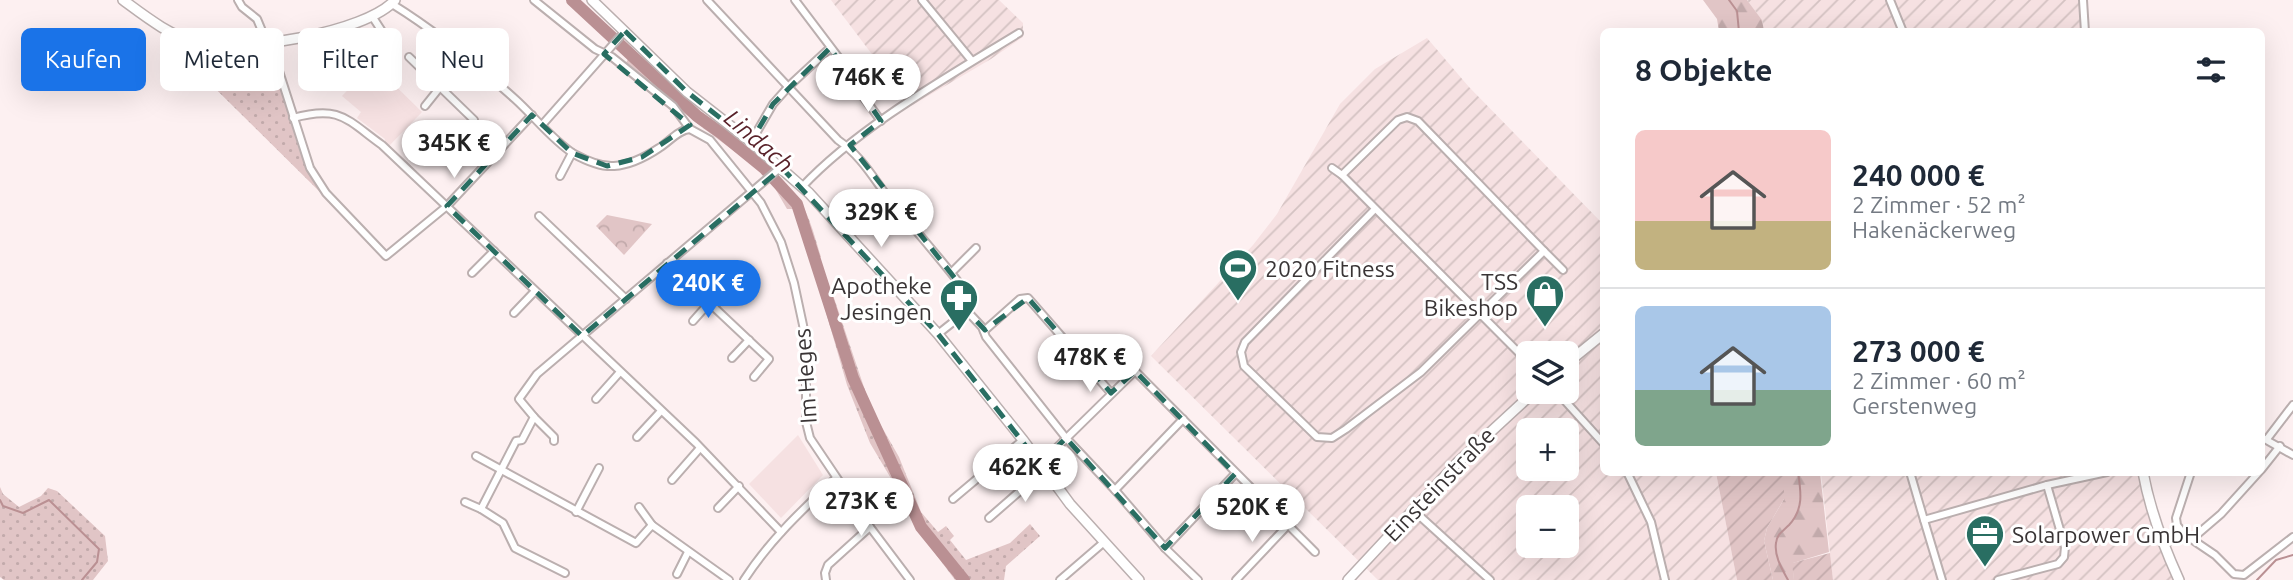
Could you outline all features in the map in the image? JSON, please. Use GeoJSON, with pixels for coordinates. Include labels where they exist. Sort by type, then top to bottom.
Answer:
{"type":"FeatureCollection","features":[{"type":"Feature","properties":{"kind":"main road"},"geometry":{"type":"LineString","coordinates":[[123,0],[163,28]]}},
{"type":"Feature","properties":{"kind":"main road"},"geometry":{"type":"LineString","coordinates":[[592,0],[622,34],[688,92],[751,142],[778,170],[802,187],[848,235],[938,334],[1103,543],[1139,580]]}},
{"type":"Feature","properties":{"kind":"main road"},"geometry":{"type":"LineString","coordinates":[[284,40],[338,29],[372,16],[393,2]]}},
{"type":"Feature","properties":{"kind":"main road"},"geometry":{"type":"LineString","coordinates":[[1579,353],[1600,336]]}},
{"type":"Feature","properties":{"kind":"main road","name":"Einsteinstraße"},"geometry":{"type":"LineString","coordinates":[[1348,580],[1412,509],[1520,404]]}},
{"type":"Feature","properties":{"kind":"main road"},"geometry":{"type":"LineString","coordinates":[[2144,476],[2163,544],[2179,580]]}},
{"type":"Feature","properties":{"kind":"street"},"geometry":{"type":"LineString","coordinates":[[238,0],[242,7],[254,14],[261,28]]}},
{"type":"Feature","properties":{"kind":"street","name":"Im Heges"},"geometry":{"type":"LineString","coordinates":[[534,0],[673,106],[691,129],[710,141],[756,189],[781,242],[794,283],[806,345],[807,427],[810,438],[870,527],[911,580]]}},
{"type":"Feature","properties":{"kind":"street"},"geometry":{"type":"LineString","coordinates":[[707,0],[838,140],[855,151],[893,204],[952,272],[972,300],[967,311],[938,334]]}},
{"type":"Feature","properties":{"kind":"street"},"geometry":{"type":"LineString","coordinates":[[795,0],[842,62],[843,69],[881,121]]}},
{"type":"Feature","properties":{"kind":"street"},"geometry":{"type":"LineString","coordinates":[[922,0],[972,61]]}},
{"type":"Feature","properties":{"kind":"street"},"geometry":{"type":"LineString","coordinates":[[1890,0],[1901,28]]}},
{"type":"Feature","properties":{"kind":"street"},"geometry":{"type":"LineString","coordinates":[[2083,0],[2085,28]]}},
{"type":"Feature","properties":{"kind":"street"},"geometry":{"type":"LineString","coordinates":[[393,2],[429,28]]}},
{"type":"Feature","properties":{"kind":"street"},"geometry":{"type":"LineString","coordinates":[[372,16],[380,28]]}},
{"type":"Feature","properties":{"kind":"street"},"geometry":{"type":"LineString","coordinates":[[802,187],[821,166],[881,121],[1019,33]]}},
{"type":"Feature","properties":{"kind":"street"},"geometry":{"type":"LineString","coordinates":[[542,125],[622,34]]}},
{"type":"Feature","properties":{"kind":"street"},"geometry":{"type":"LineString","coordinates":[[751,142],[773,104],[830,48]]}},
{"type":"Feature","properties":{"kind":"street"},"geometry":{"type":"LineString","coordinates":[[409,57],[416,64]]}},
{"type":"Feature","properties":{"kind":"street"},"geometry":{"type":"LineString","coordinates":[[284,91],[310,168],[326,193],[386,256],[447,206],[532,115]]}},
{"type":"Feature","properties":{"kind":"street"},"geometry":{"type":"LineString","coordinates":[[425,106],[438,91]]}},
{"type":"Feature","properties":{"kind":"street"},"geometry":{"type":"LineString","coordinates":[[443,91],[474,120]]}},
{"type":"Feature","properties":{"kind":"street"},"geometry":{"type":"LineString","coordinates":[[505,91],[572,153],[596,164],[615,166],[642,157],[682,131],[691,129]]}},
{"type":"Feature","properties":{"kind":"street"},"geometry":{"type":"LineString","coordinates":[[293,118],[329,111],[345,118],[382,145],[700,447],[781,532]]}},
{"type":"Feature","properties":{"kind":"street"},"geometry":{"type":"LineString","coordinates":[[1342,175],[1398,120],[1407,117],[1418,121],[1563,270]]}},
{"type":"Feature","properties":{"kind":"street"},"geometry":{"type":"LineString","coordinates":[[560,176],[572,153]]}},
{"type":"Feature","properties":{"kind":"street"},"geometry":{"type":"LineString","coordinates":[[1332,168],[1516,350]]}},
{"type":"Feature","properties":{"kind":"street"},"geometry":{"type":"LineString","coordinates":[[555,440],[519,399],[537,374],[778,170]]}},
{"type":"Feature","properties":{"kind":"street"},"geometry":{"type":"LineString","coordinates":[[848,235],[893,204]]}},
{"type":"Feature","properties":{"kind":"street"},"geometry":{"type":"LineString","coordinates":[[1375,209],[1245,342],[1241,352],[1244,366],[1317,436],[1332,438],[1421,372],[1544,251]]}},
{"type":"Feature","properties":{"kind":"street"},"geometry":{"type":"LineString","coordinates":[[539,216],[626,299]]}},
{"type":"Feature","properties":{"kind":"street"},"geometry":{"type":"LineString","coordinates":[[952,272],[976,248]]}},
{"type":"Feature","properties":{"kind":"street"},"geometry":{"type":"LineString","coordinates":[[472,273],[494,251]]}},
{"type":"Feature","properties":{"kind":"street"},"geometry":{"type":"LineString","coordinates":[[667,264],[769,359],[754,377]]}},
{"type":"Feature","properties":{"kind":"street"},"geometry":{"type":"LineString","coordinates":[[693,321],[730,289]]}},
{"type":"Feature","properties":{"kind":"street"},"geometry":{"type":"LineString","coordinates":[[514,313],[535,291]]}},
{"type":"Feature","properties":{"kind":"street"},"geometry":{"type":"LineString","coordinates":[[984,331],[1020,299],[1028,298],[1111,393]]}},
{"type":"Feature","properties":{"kind":"street"},"geometry":{"type":"LineString","coordinates":[[967,311],[1066,438],[1165,548],[1198,580]]}},
{"type":"Feature","properties":{"kind":"street"},"geometry":{"type":"LineString","coordinates":[[732,358],[749,340]]}},
{"type":"Feature","properties":{"kind":"street"},"geometry":{"type":"LineString","coordinates":[[989,518],[1135,371],[1315,552]]}},
{"type":"Feature","properties":{"kind":"street"},"geometry":{"type":"LineString","coordinates":[[596,399],[620,372]]}},
{"type":"Feature","properties":{"kind":"street"},"geometry":{"type":"LineString","coordinates":[[1568,404],[1600,440]]}},
{"type":"Feature","properties":{"kind":"street"},"geometry":{"type":"LineString","coordinates":[[2265,437],[2293,405]]}},
{"type":"Feature","properties":{"kind":"street"},"geometry":{"type":"LineString","coordinates":[[637,437],[662,411]]}},
{"type":"Feature","properties":{"kind":"street"},"geometry":{"type":"LineString","coordinates":[[481,509],[516,441],[522,440],[534,416]]}},
{"type":"Feature","properties":{"kind":"street"},"geometry":{"type":"LineString","coordinates":[[1115,490],[1183,419]]}},
{"type":"Feature","properties":{"kind":"street"},"geometry":{"type":"LineString","coordinates":[[2265,438],[2293,455]]}},
{"type":"Feature","properties":{"kind":"street"},"geometry":{"type":"LineString","coordinates":[[953,499],[1023,440]]}},
{"type":"Feature","properties":{"kind":"street"},"geometry":{"type":"LineString","coordinates":[[2265,465],[2280,446]]}},
{"type":"Feature","properties":{"kind":"street"},"geometry":{"type":"LineString","coordinates":[[672,480],[700,447]]}},
{"type":"Feature","properties":{"kind":"street"},"geometry":{"type":"LineString","coordinates":[[476,456],[636,543],[652,525]]}},
{"type":"Feature","properties":{"kind":"street"},"geometry":{"type":"LineString","coordinates":[[576,512],[599,468]]}},
{"type":"Feature","properties":{"kind":"street"},"geometry":{"type":"LineString","coordinates":[[1165,548],[1235,474]]}},
{"type":"Feature","properties":{"kind":"street"},"geometry":{"type":"LineString","coordinates":[[1629,476],[1651,522],[1665,580]]}},
{"type":"Feature","properties":{"kind":"street"},"geometry":{"type":"LineString","coordinates":[[1911,476],[1942,580]]}},
{"type":"Feature","properties":{"kind":"street"},"geometry":{"type":"LineString","coordinates":[[1924,520],[2089,476]]}},
{"type":"Feature","properties":{"kind":"street"},"geometry":{"type":"LineString","coordinates":[[2190,476],[2176,518],[2177,525],[2184,534],[2193,538],[2239,576],[2253,570],[2293,537]]}},
{"type":"Feature","properties":{"kind":"street"},"geometry":{"type":"LineString","coordinates":[[2193,538],[2221,514],[2255,476]]}},
{"type":"Feature","properties":{"kind":"street"},"geometry":{"type":"LineString","coordinates":[[744,580],[757,558],[836,478]]}},
{"type":"Feature","properties":{"kind":"street"},"geometry":{"type":"LineString","coordinates":[[1998,580],[2058,564],[2064,557],[2065,547],[2048,485]]}},
{"type":"Feature","properties":{"kind":"street"},"geometry":{"type":"LineString","coordinates":[[718,508],[739,486]]}},
{"type":"Feature","properties":{"kind":"street"},"geometry":{"type":"LineString","coordinates":[[465,502],[503,523],[515,548],[565,573]]}},
{"type":"Feature","properties":{"kind":"street"},"geometry":{"type":"LineString","coordinates":[[639,508],[652,525],[729,580]]}},
{"type":"Feature","properties":{"kind":"street"},"geometry":{"type":"LineString","coordinates":[[1412,509],[1490,580]]}},
{"type":"Feature","properties":{"kind":"street"},"geometry":{"type":"LineString","coordinates":[[1237,580],[1287,526]]}},
{"type":"Feature","properties":{"kind":"street"},"geometry":{"type":"LineString","coordinates":[[826,580],[828,565],[870,527]]}},
{"type":"Feature","properties":{"kind":"street"},"geometry":{"type":"LineString","coordinates":[[2163,544],[2184,534]]}},
{"type":"Feature","properties":{"kind":"street"},"geometry":{"type":"LineString","coordinates":[[1060,580],[1103,543]]}},
{"type":"Feature","properties":{"kind":"street"},"geometry":{"type":"LineString","coordinates":[[677,574],[688,552]]}},
{"type":"Feature","properties":{"kind":"highlighted area"},"geometry":{"type":"Polygon","coordinates":[[[625,31],[687,92],[751,142],[773,104],[830,48],[881,121],[850,145],[972,300],[967,311],[985,330],[1028,298],[1111,393],[1135,371],[1235,474],[1165,548],[1066,438],[1040,464],[938,334],[782,168],[582,336],[447,206],[532,115],[572,153],[607,166],[642,157],[690,125],[604,54],[625,31]]]}},
{"type":"Feature","properties":{"kind":"shaded area"},"geometry":{"type":"Polygon","coordinates":[[[831,0],[999,0],[1023,23],[1023,37],[911,106],[831,0]]]}},
{"type":"Feature","properties":{"kind":"shaded area"},"geometry":{"type":"Polygon","coordinates":[[[1747,0],[2083,0],[2085,28],[1763,28],[1762,20],[1747,0]]]}},
{"type":"Feature","properties":{"kind":"shaded area"},"geometry":{"type":"Polygon","coordinates":[[[1427,38],[1469,87],[1600,221],[1600,476],[1717,476],[1737,580],[1378,580],[1151,356],[1253,245],[1277,214],[1340,104],[1375,69],[1427,38]]]}},
{"type":"Feature","properties":{"kind":"shaded area"},"geometry":{"type":"Polygon","coordinates":[[[347,91],[401,91],[422,112],[388,147],[384,144],[385,139],[357,118],[361,112],[342,96],[347,91]]]}},
{"type":"Feature","properties":{"kind":"shaded area"},"geometry":{"type":"Polygon","coordinates":[[[798,435],[823,475],[781,518],[749,484],[798,435]]]}},
{"type":"Feature","properties":{"kind":"shaded area"},"geometry":{"type":"Polygon","coordinates":[[[1821,476],[2144,476],[2179,580],[1833,580],[1821,476]]]}},
{"type":"Feature","properties":{"kind":"green space"},"geometry":{"type":"Polygon","coordinates":[[[1703,0],[1747,0],[1762,20],[1763,28],[1718,28],[1717,19],[1703,0]]]}},
{"type":"Feature","properties":{"kind":"green space"},"geometry":{"type":"Polygon","coordinates":[[[630,55],[702,123],[706,118],[765,166],[766,175],[699,125],[626,63],[630,55]]]}},
{"type":"Feature","properties":{"kind":"green space"},"geometry":{"type":"Polygon","coordinates":[[[218,91],[282,91],[302,154],[322,194],[218,91]]]}},
{"type":"Feature","properties":{"kind":"green space"},"geometry":{"type":"Polygon","coordinates":[[[782,182],[803,206],[821,257],[811,260],[794,209],[787,209],[773,185],[782,182]]]}},
{"type":"Feature","properties":{"kind":"green space"},"geometry":{"type":"Polygon","coordinates":[[[607,215],[652,224],[624,255],[596,226],[607,215]]]}},
{"type":"Feature","properties":{"kind":"green space"},"geometry":{"type":"Polygon","coordinates":[[[832,292],[871,408],[899,457],[921,512],[938,532],[946,526],[954,536],[950,540],[966,560],[1010,543],[1030,524],[1040,536],[1006,566],[1004,580],[955,580],[914,525],[899,492],[870,443],[847,385],[821,295],[832,292]]]}},
{"type":"Feature","properties":{"kind":"green space"},"geometry":{"type":"Polygon","coordinates":[[[1717,476],[1784,476],[1784,499],[1767,528],[1764,541],[1773,580],[1737,580],[1717,476]]]}},
{"type":"Feature","properties":{"kind":"green space"},"geometry":{"type":"Polygon","coordinates":[[[1784,476],[1820,476],[1829,552],[1793,563],[1794,580],[1773,580],[1764,541],[1767,528],[1784,499],[1784,476]]]}},
{"type":"Feature","properties":{"kind":"green space"},"geometry":{"type":"Polygon","coordinates":[[[0,487],[3,494],[19,507],[41,496],[48,488],[57,491],[105,536],[108,561],[93,580],[4,580],[0,577],[0,487]]]}},
{"type":"Feature","properties":{"kind":"green space"},"geometry":{"type":"Polygon","coordinates":[[[1830,553],[1833,580],[1794,580],[1792,563],[1830,553]]]}},
{"type":"Feature","properties":{"kind":"waterway","name":"Lindach"},"geometry":{"type":"LineString","coordinates":[[572,0],[697,116],[764,168],[797,204],[853,378],[921,527],[964,580]]}},
{"type":"Feature","properties":{"kind":"waterway"},"geometry":{"type":"LineString","coordinates":[[1729,0],[1737,11],[1739,28]]}},
{"type":"Feature","properties":{"kind":"waterway"},"geometry":{"type":"LineString","coordinates":[[1788,580],[1777,558],[1776,543],[1779,535],[1797,513],[1800,493],[1798,476]]}},
{"type":"Feature","properties":{"kind":"waterway"},"geometry":{"type":"LineString","coordinates":[[0,500],[3,506],[23,513],[49,500],[99,549],[97,562],[82,580]]}},
{"type":"Feature","properties":{"kind":"waterway"},"geometry":{"type":"LineString","coordinates":[[2257,580],[2276,560],[2293,555]]}},
{"type":"Feature","properties":{"kind":"place","name":"2020 Fitness"},"geometry":{"type":"Point","coordinates":[1238,302]}},
{"type":"Feature","properties":{"kind":"place","name":"TSS Bikeshop"},"geometry":{"type":"Point","coordinates":[1545,328]}},
{"type":"Feature","properties":{"kind":"place","name":"Apotheke Jesingen"},"geometry":{"type":"Point","coordinates":[959,332]}},
{"type":"Feature","properties":{"kind":"place","name":"Solarpower GmbH"},"geometry":{"type":"Point","coordinates":[1985,568]}}]}
